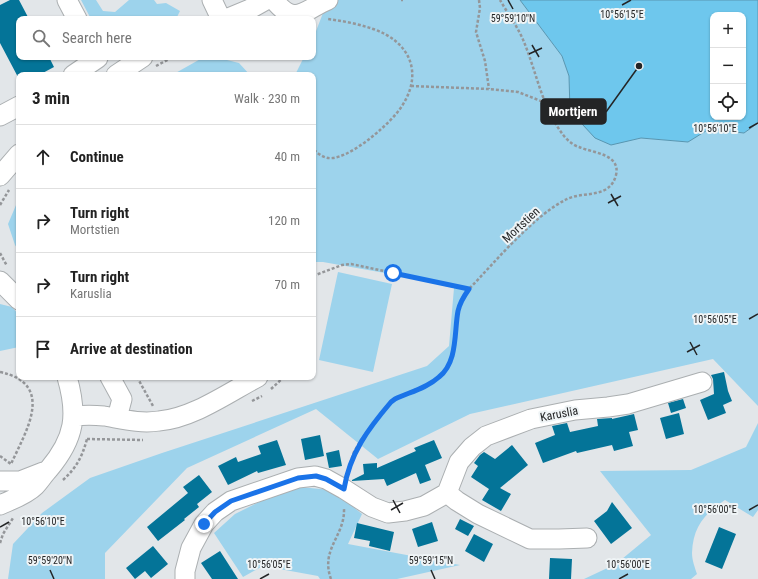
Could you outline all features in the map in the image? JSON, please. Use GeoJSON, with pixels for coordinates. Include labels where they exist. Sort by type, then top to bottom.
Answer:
{"type":"FeatureCollection","features":[{"type":"Feature","properties":{"kind":"street"},"geometry":{"type":"LineString","coordinates":[[68,0],[76,16]]}},
{"type":"Feature","properties":{"kind":"street"},"geometry":{"type":"LineString","coordinates":[[212,0],[220,16]]}},
{"type":"Feature","properties":{"kind":"street"},"geometry":{"type":"LineString","coordinates":[[233,16],[266,0]]}},
{"type":"Feature","properties":{"kind":"street"},"geometry":{"type":"LineString","coordinates":[[274,0],[281,9],[295,15],[328,0]]}},
{"type":"Feature","properties":{"kind":"street"},"geometry":{"type":"LineString","coordinates":[[77,72],[94,60]]}},
{"type":"Feature","properties":{"kind":"street"},"geometry":{"type":"LineString","coordinates":[[98,60],[104,72]]}},
{"type":"Feature","properties":{"kind":"street"},"geometry":{"type":"LineString","coordinates":[[121,72],[139,60]]}},
{"type":"Feature","properties":{"kind":"street"},"geometry":{"type":"LineString","coordinates":[[0,116],[16,108]]}},
{"type":"Feature","properties":{"kind":"street"},"geometry":{"type":"LineString","coordinates":[[0,176],[16,157]]}},
{"type":"Feature","properties":{"kind":"street"},"geometry":{"type":"LineString","coordinates":[[0,281],[16,297]]}},
{"type":"Feature","properties":{"kind":"street"},"geometry":{"type":"LineString","coordinates":[[0,506],[35,486],[62,453],[68,440],[74,416],[69,380]]}},
{"type":"Feature","properties":{"kind":"street"},"geometry":{"type":"LineString","coordinates":[[112,380],[122,399],[117,418]]}},
{"type":"Feature","properties":{"kind":"street"},"geometry":{"type":"LineString","coordinates":[[74,416],[89,415],[133,421],[158,422],[188,414],[252,380]]}},
{"type":"Feature","properties":{"kind":"street","name":"Karuslia"},"geometry":{"type":"LineString","coordinates":[[447,493],[459,462],[472,447],[486,436],[530,419],[575,410],[628,404],[702,382]]}},
{"type":"Feature","properties":{"kind":"street"},"geometry":{"type":"LineString","coordinates":[[0,481],[20,480],[48,470]]}},
{"type":"Feature","properties":{"kind":"street"},"geometry":{"type":"LineString","coordinates":[[185,579],[185,571],[191,548],[204,524],[215,512],[231,501],[298,478],[316,476],[326,479],[344,489],[372,508],[388,512],[405,511],[424,506],[447,493],[478,514],[530,539],[587,538]]}},
{"type":"Feature","properties":{"kind":"path"},"geometry":{"type":"LineString","coordinates":[[479,0],[480,8],[476,32],[485,61],[489,89]]}},
{"type":"Feature","properties":{"kind":"path","name":"Mortstien"},"geometry":{"type":"LineString","coordinates":[[331,579],[328,569],[329,552],[345,517],[344,489],[346,478],[354,452],[361,440],[395,399],[415,391],[439,378],[449,366],[455,340],[458,312],[463,297],[469,289],[527,229],[543,215],[569,198],[604,191],[609,188],[616,174],[613,161],[608,157],[578,147],[570,142],[555,124],[524,40],[515,22],[500,0]]}},
{"type":"Feature","properties":{"kind":"path"},"geometry":{"type":"LineString","coordinates":[[300,14],[312,16]]}},
{"type":"Feature","properties":{"kind":"path"},"geometry":{"type":"LineString","coordinates":[[316,17],[374,29],[394,40],[405,51],[411,63],[413,79],[405,100],[396,114],[361,145],[334,158],[324,157],[316,151]]}},
{"type":"Feature","properties":{"kind":"path"},"geometry":{"type":"LineString","coordinates":[[411,86],[489,89],[518,92],[546,103]]}},
{"type":"Feature","properties":{"kind":"path"},"geometry":{"type":"LineString","coordinates":[[316,275],[342,265],[351,264],[469,289]]}},
{"type":"Feature","properties":{"kind":"path"},"geometry":{"type":"LineString","coordinates":[[0,372],[16,378]]}},
{"type":"Feature","properties":{"kind":"path"},"geometry":{"type":"LineString","coordinates":[[11,464],[32,415],[32,393],[24,382],[20,380]]}},
{"type":"Feature","properties":{"kind":"path"},"geometry":{"type":"LineString","coordinates":[[139,380],[154,407],[158,422]]}},
{"type":"Feature","properties":{"kind":"path"},"geometry":{"type":"LineString","coordinates":[[0,542],[8,526],[18,513]]}},
{"type":"Feature","properties":{"kind":"shaded area"},"geometry":{"type":"Polygon","coordinates":[[[81,0],[96,0],[103,11],[115,12],[129,0],[154,0],[157,4],[166,3],[180,11],[178,16],[89,16],[81,0]]]}},
{"type":"Feature","properties":{"kind":"shaded area"},"geometry":{"type":"Polygon","coordinates":[[[328,0],[520,0],[562,56],[569,76],[570,111],[611,144],[641,138],[688,142],[709,129],[744,133],[758,123],[758,406],[713,359],[470,414],[378,459],[316,409],[187,468],[105,553],[105,579],[8,579],[13,544],[42,513],[90,478],[427,366],[449,346],[454,288],[396,275],[316,262],[316,72],[296,72],[302,60],[316,60],[316,31],[328,0]]]}},
{"type":"Feature","properties":{"kind":"shaded area"},"geometry":{"type":"Polygon","coordinates":[[[520,0],[758,0],[758,123],[744,133],[709,129],[688,142],[641,138],[611,145],[595,138],[570,111],[569,76],[562,56],[520,0]]]}},
{"type":"Feature","properties":{"kind":"shaded area"},"geometry":{"type":"Polygon","coordinates":[[[199,60],[227,60],[239,63],[247,72],[177,72],[199,60]]]}},
{"type":"Feature","properties":{"kind":"shaded area"},"geometry":{"type":"Polygon","coordinates":[[[16,205],[16,246],[15,245],[8,224],[16,205]]]}},
{"type":"Feature","properties":{"kind":"shaded area"},"geometry":{"type":"Polygon","coordinates":[[[338,272],[392,284],[373,372],[319,360],[338,272]]]}},
{"type":"Feature","properties":{"kind":"shaded area"},"geometry":{"type":"Polygon","coordinates":[[[0,304],[12,307],[16,312],[16,348],[0,351],[0,304]]]}},
{"type":"Feature","properties":{"kind":"shaded area"},"geometry":{"type":"Polygon","coordinates":[[[758,423],[758,510],[753,517],[725,500],[706,516],[697,528],[693,544],[692,558],[697,574],[691,579],[584,579],[616,564],[651,535],[600,471],[691,470],[746,447],[758,423]]]}},
{"type":"Feature","properties":{"kind":"shaded area"},"geometry":{"type":"Polygon","coordinates":[[[299,487],[332,490],[362,514],[348,544],[460,565],[397,579],[320,579],[318,576],[263,566],[243,577],[214,533],[235,514],[267,498],[299,487]]]}},
{"type":"Feature","properties":{"kind":"building"},"geometry":{"type":"Polygon","coordinates":[[[10,0],[19,0],[27,16],[16,16],[16,60],[50,60],[54,67],[45,72],[16,72],[16,73],[0,43],[0,5],[10,0]]]}},
{"type":"Feature","properties":{"kind":"building"},"geometry":{"type":"Polygon","coordinates":[[[724,372],[732,401],[723,405],[726,413],[708,420],[700,400],[714,394],[713,379],[711,375],[724,372]]]}},
{"type":"Feature","properties":{"kind":"building"},"geometry":{"type":"Polygon","coordinates":[[[683,399],[686,408],[671,413],[668,403],[683,399]]]}},
{"type":"Feature","properties":{"kind":"building"},"geometry":{"type":"Polygon","coordinates":[[[679,413],[684,434],[666,439],[660,418],[679,413]]]}},
{"type":"Feature","properties":{"kind":"building"},"geometry":{"type":"Polygon","coordinates":[[[634,414],[638,430],[629,432],[633,446],[614,451],[612,445],[577,453],[576,451],[543,463],[535,443],[555,435],[552,426],[567,423],[570,432],[598,426],[597,419],[612,419],[634,414]]]}},
{"type":"Feature","properties":{"kind":"building"},"geometry":{"type":"Polygon","coordinates":[[[320,435],[324,456],[305,460],[301,439],[320,435]]]}},
{"type":"Feature","properties":{"kind":"building"},"geometry":{"type":"Polygon","coordinates":[[[277,440],[286,465],[258,473],[257,471],[228,485],[218,466],[236,457],[238,462],[261,454],[258,446],[277,440]]]}},
{"type":"Feature","properties":{"kind":"building"},"geometry":{"type":"Polygon","coordinates":[[[434,440],[442,458],[425,465],[431,480],[420,484],[416,473],[387,486],[384,479],[352,481],[364,474],[363,464],[377,463],[377,468],[416,451],[414,448],[434,440]]]}},
{"type":"Feature","properties":{"kind":"building"},"geometry":{"type":"Polygon","coordinates":[[[512,445],[528,465],[500,488],[511,494],[501,511],[482,500],[489,489],[471,477],[478,466],[474,463],[480,455],[484,452],[495,459],[512,445]]]}},
{"type":"Feature","properties":{"kind":"building"},"geometry":{"type":"Polygon","coordinates":[[[339,450],[342,466],[329,468],[326,453],[339,450]]]}},
{"type":"Feature","properties":{"kind":"building"},"geometry":{"type":"Polygon","coordinates":[[[199,475],[212,492],[197,504],[199,507],[184,519],[185,520],[158,541],[147,527],[188,493],[183,487],[199,475]]]}},
{"type":"Feature","properties":{"kind":"building"},"geometry":{"type":"Polygon","coordinates":[[[612,502],[632,528],[611,544],[594,521],[607,511],[612,502]]]}},
{"type":"Feature","properties":{"kind":"building"},"geometry":{"type":"Polygon","coordinates":[[[460,519],[474,526],[468,536],[455,529],[460,519]]]}},
{"type":"Feature","properties":{"kind":"building"},"geometry":{"type":"Polygon","coordinates":[[[432,522],[438,541],[418,547],[412,529],[432,522]]]}},
{"type":"Feature","properties":{"kind":"building"},"geometry":{"type":"Polygon","coordinates":[[[357,523],[394,532],[390,551],[369,546],[370,541],[354,538],[357,523]]]}},
{"type":"Feature","properties":{"kind":"building"},"geometry":{"type":"Polygon","coordinates":[[[719,527],[736,534],[722,569],[705,562],[719,527]]]}},
{"type":"Feature","properties":{"kind":"building"},"geometry":{"type":"Polygon","coordinates":[[[474,534],[493,544],[484,562],[465,551],[474,534]]]}},
{"type":"Feature","properties":{"kind":"building"},"geometry":{"type":"Polygon","coordinates":[[[153,546],[168,564],[151,578],[145,571],[135,579],[126,568],[153,546]]]}},
{"type":"Feature","properties":{"kind":"building"},"geometry":{"type":"Polygon","coordinates":[[[220,551],[238,579],[212,579],[201,563],[220,551]]]}},
{"type":"Feature","properties":{"kind":"building"},"geometry":{"type":"Polygon","coordinates":[[[550,558],[572,559],[571,579],[549,579],[550,558]]]}},
{"type":"Feature","properties":{"kind":"place","name":"Morttjern"},"geometry":{"type":"Point","coordinates":[639,66]}},
{"type":"Feature","properties":{"kind":"route"},"geometry":{"type":"LineString","coordinates":[[204,524],[215,512],[231,501],[298,478],[316,476],[326,479],[344,489],[354,452],[361,440],[383,411],[395,399],[415,391],[439,378],[449,366],[455,340],[460,303],[469,289],[393,273]]}}]}
